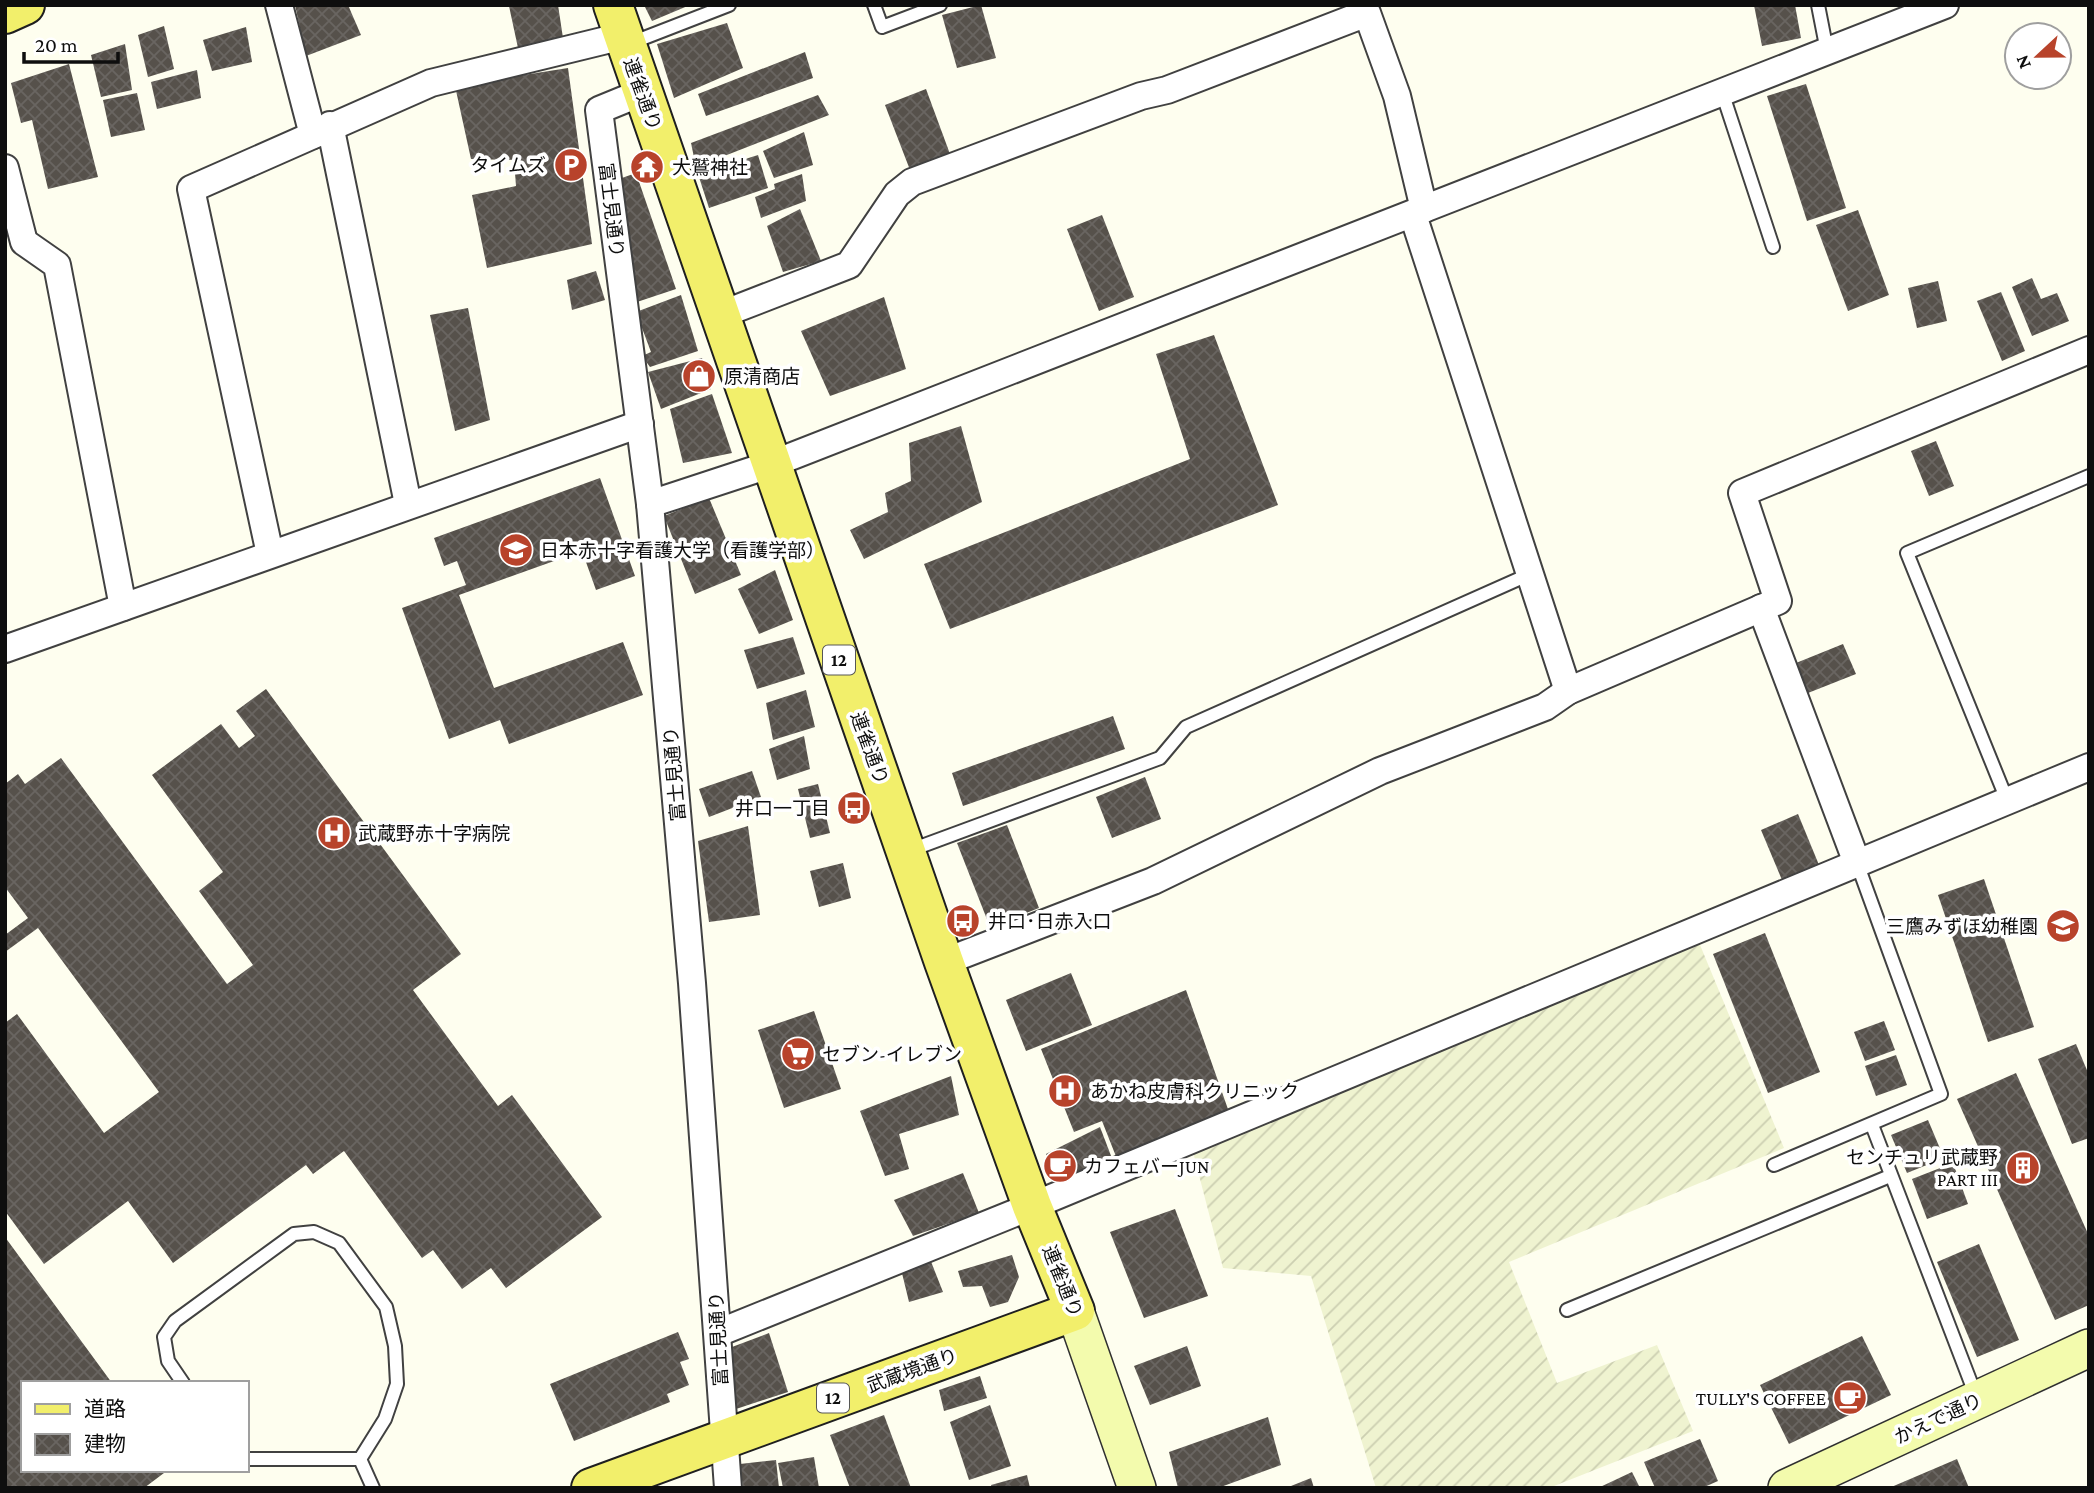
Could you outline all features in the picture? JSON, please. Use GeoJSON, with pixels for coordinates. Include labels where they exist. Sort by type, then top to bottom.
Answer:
{"type":"FeatureCollection","features":[{"type":"Feature","properties":{"kind":"main road"},"geometry":{"type":"LineString","coordinates":[[5,14],[25,5]]}},
{"type":"Feature","properties":{"kind":"main road","name":"連雀通り"},"geometry":{"type":"LineString","coordinates":[[621,29],[944,961],[1032,1206],[1075,1311]]}},
{"type":"Feature","properties":{"kind":"main road","name":"武蔵境通り"},"geometry":{"type":"LineString","coordinates":[[591,1488],[723,1437],[1075,1311]]}},
{"type":"Feature","properties":{"kind":"street"},"geometry":{"type":"LineString","coordinates":[[279,5],[322,130],[408,504]]}},
{"type":"Feature","properties":{"kind":"street"},"geometry":{"type":"LineString","coordinates":[[650,505],[772,464],[1945,5]]}},
{"type":"Feature","properties":{"kind":"street"},"geometry":{"type":"LineString","coordinates":[[720,315],[849,265],[897,194],[912,182],[1141,96],[1167,90],[1367,13],[1397,96],[1418,212],[1568,691]]}},
{"type":"Feature","properties":{"kind":"street"},"geometry":{"type":"LineString","coordinates":[[270,554],[191,188],[431,83],[621,29]]}},
{"type":"Feature","properties":{"kind":"street","name":"富士見通り"},"geometry":{"type":"LineString","coordinates":[[643,92],[599,110],[650,505],[718,1333],[728,1488]]}},
{"type":"Feature","properties":{"kind":"street"},"geometry":{"type":"LineString","coordinates":[[5,168],[24,242],[57,265],[123,607]]}},
{"type":"Feature","properties":{"kind":"street"},"geometry":{"type":"LineString","coordinates":[[944,961],[1153,881],[1380,771],[1545,707],[1568,691],[1778,601],[1742,493],[2089,350]]}},
{"type":"Feature","properties":{"kind":"street"},"geometry":{"type":"LineString","coordinates":[[5,649],[640,424]]}},
{"type":"Feature","properties":{"kind":"street"},"geometry":{"type":"LineString","coordinates":[[1761,608],[1857,863]]}},
{"type":"Feature","properties":{"kind":"street"},"geometry":{"type":"LineString","coordinates":[[718,1333],[1032,1206],[2089,767]]}},
{"type":"Feature","properties":{"kind":"street","name":"連雀通り"},"geometry":{"type":"LineString","coordinates":[[1075,1311],[1138,1488]]}},
{"type":"Feature","properties":{"kind":"street","name":"かえで通り"},"geometry":{"type":"LineString","coordinates":[[1787,1488],[2089,1348]]}},
{"type":"Feature","properties":{"kind":"lane"},"geometry":{"type":"LineString","coordinates":[[621,29],[729,5]]}},
{"type":"Feature","properties":{"kind":"lane"},"geometry":{"type":"LineString","coordinates":[[874,5],[882,27],[940,5]]}},
{"type":"Feature","properties":{"kind":"lane"},"geometry":{"type":"LineString","coordinates":[[1818,5],[1827,51]]}},
{"type":"Feature","properties":{"kind":"lane"},"geometry":{"type":"LineString","coordinates":[[1722,93],[1773,247]]}},
{"type":"Feature","properties":{"kind":"lane"},"geometry":{"type":"LineString","coordinates":[[2007,800],[1907,553],[2089,476]]}},
{"type":"Feature","properties":{"kind":"lane"},"geometry":{"type":"LineString","coordinates":[[907,852],[1160,758],[1186,727],[1530,574]]}},
{"type":"Feature","properties":{"kind":"lane"},"geometry":{"type":"LineString","coordinates":[[1774,1165],[1941,1094],[1857,863]]}},
{"type":"Feature","properties":{"kind":"lane"},"geometry":{"type":"LineString","coordinates":[[1872,1125],[1977,1399]]}},
{"type":"Feature","properties":{"kind":"lane"},"geometry":{"type":"LineString","coordinates":[[1567,1310],[1891,1175]]}},
{"type":"Feature","properties":{"kind":"lane"},"geometry":{"type":"LineString","coordinates":[[182,1381],[168,1361],[164,1337],[175,1321],[295,1234],[314,1232],[339,1243],[386,1307],[395,1346],[397,1384],[385,1419],[360,1459]]}},
{"type":"Feature","properties":{"kind":"lane"},"geometry":{"type":"LineString","coordinates":[[248,1459],[360,1459]]}},
{"type":"Feature","properties":{"kind":"lane"},"geometry":{"type":"LineString","coordinates":[[360,1459],[373,1488]]}},
{"type":"Feature","properties":{"kind":"green space"},"geometry":{"type":"Polygon","coordinates":[[[1698,940],[1784,1148],[1509,1262],[1557,1383],[1657,1345],[1693,1431],[1549,1488],[1376,1488],[1311,1276],[1223,1268],[1192,1148],[1698,940]]]}},
{"type":"Feature","properties":{"kind":"building"},"geometry":{"type":"Polygon","coordinates":[[[295,5],[348,5],[361,35],[306,56],[295,5]]]}},
{"type":"Feature","properties":{"kind":"building"},"geometry":{"type":"Polygon","coordinates":[[[558,5],[563,38],[518,48],[509,6],[558,5]]]}},
{"type":"Feature","properties":{"kind":"building"},"geometry":{"type":"Polygon","coordinates":[[[644,5],[690,5],[652,21],[644,5]]]}},
{"type":"Feature","properties":{"kind":"building"},"geometry":{"type":"Polygon","coordinates":[[[981,5],[996,58],[957,68],[942,15],[981,5]]]}},
{"type":"Feature","properties":{"kind":"building"},"geometry":{"type":"Polygon","coordinates":[[[1754,5],[1795,5],[1801,38],[1762,46],[1754,5]]]}},
{"type":"Feature","properties":{"kind":"building"},"geometry":{"type":"Polygon","coordinates":[[[727,23],[743,68],[674,98],[657,44],[727,23]]]}},
{"type":"Feature","properties":{"kind":"building"},"geometry":{"type":"Polygon","coordinates":[[[164,26],[174,69],[148,77],[138,35],[164,26]]]}},
{"type":"Feature","properties":{"kind":"building"},"geometry":{"type":"Polygon","coordinates":[[[246,27],[252,62],[212,71],[203,40],[246,27]]]}},
{"type":"Feature","properties":{"kind":"building"},"geometry":{"type":"Polygon","coordinates":[[[125,44],[132,90],[101,97],[91,55],[125,44]]]}},
{"type":"Feature","properties":{"kind":"building"},"geometry":{"type":"Polygon","coordinates":[[[805,52],[813,78],[706,116],[698,94],[805,52]]]}},
{"type":"Feature","properties":{"kind":"building"},"geometry":{"type":"Polygon","coordinates":[[[69,64],[98,177],[48,189],[32,120],[21,123],[11,83],[69,64]]]}},
{"type":"Feature","properties":{"kind":"building"},"geometry":{"type":"Polygon","coordinates":[[[568,68],[592,244],[487,268],[472,195],[516,186],[514,160],[471,159],[455,86],[568,68]]]}},
{"type":"Feature","properties":{"kind":"building"},"geometry":{"type":"Polygon","coordinates":[[[197,70],[201,98],[157,109],[151,82],[197,70]]]}},
{"type":"Feature","properties":{"kind":"building"},"geometry":{"type":"Polygon","coordinates":[[[1806,84],[1846,208],[1807,221],[1767,96],[1806,84]]]}},
{"type":"Feature","properties":{"kind":"building"},"geometry":{"type":"Polygon","coordinates":[[[926,89],[950,154],[910,170],[885,105],[926,89]]]}},
{"type":"Feature","properties":{"kind":"building"},"geometry":{"type":"Polygon","coordinates":[[[137,93],[145,130],[111,137],[103,100],[137,93]]]}},
{"type":"Feature","properties":{"kind":"building"},"geometry":{"type":"Polygon","coordinates":[[[818,95],[829,115],[696,167],[691,143],[818,95]]]}},
{"type":"Feature","properties":{"kind":"building"},"geometry":{"type":"Polygon","coordinates":[[[804,132],[813,165],[774,178],[763,151],[804,132]]]}},
{"type":"Feature","properties":{"kind":"building"},"geometry":{"type":"Polygon","coordinates":[[[758,155],[768,188],[709,208],[698,174],[758,155]]]}},
{"type":"Feature","properties":{"kind":"building"},"geometry":{"type":"Polygon","coordinates":[[[636,173],[676,289],[637,302],[619,179],[636,173]]]}},
{"type":"Feature","properties":{"kind":"building"},"geometry":{"type":"Polygon","coordinates":[[[802,174],[806,201],[761,218],[755,197],[775,189],[774,184],[802,174]]]}},
{"type":"Feature","properties":{"kind":"building"},"geometry":{"type":"Polygon","coordinates":[[[800,209],[821,261],[783,272],[767,226],[800,209]]]}},
{"type":"Feature","properties":{"kind":"building"},"geometry":{"type":"Polygon","coordinates":[[[1858,210],[1889,295],[1848,311],[1816,225],[1858,210]]]}},
{"type":"Feature","properties":{"kind":"building"},"geometry":{"type":"Polygon","coordinates":[[[1102,215],[1134,297],[1099,311],[1067,229],[1102,215]]]}},
{"type":"Feature","properties":{"kind":"building"},"geometry":{"type":"Polygon","coordinates":[[[596,271],[605,300],[572,310],[567,280],[596,271]]]}},
{"type":"Feature","properties":{"kind":"building"},"geometry":{"type":"Polygon","coordinates":[[[2032,278],[2041,299],[2057,293],[2069,321],[2032,336],[2012,287],[2032,278]]]}},
{"type":"Feature","properties":{"kind":"building"},"geometry":{"type":"Polygon","coordinates":[[[1938,281],[1947,321],[1917,328],[1908,288],[1938,281]]]}},
{"type":"Feature","properties":{"kind":"building"},"geometry":{"type":"Polygon","coordinates":[[[2001,292],[2025,351],[2002,361],[1977,301],[2001,292]]]}},
{"type":"Feature","properties":{"kind":"building"},"geometry":{"type":"Polygon","coordinates":[[[681,295],[698,351],[650,367],[642,356],[651,352],[636,312],[681,295]]]}},
{"type":"Feature","properties":{"kind":"building"},"geometry":{"type":"Polygon","coordinates":[[[884,297],[906,369],[830,396],[801,331],[884,297]]]}},
{"type":"Feature","properties":{"kind":"building"},"geometry":{"type":"Polygon","coordinates":[[[468,308],[490,420],[455,431],[430,315],[468,308]]]}},
{"type":"Feature","properties":{"kind":"building"},"geometry":{"type":"Polygon","coordinates":[[[1214,335],[1278,505],[950,629],[924,564],[1190,459],[1156,354],[1214,335]]]}},
{"type":"Feature","properties":{"kind":"building"},"geometry":{"type":"Polygon","coordinates":[[[702,358],[711,389],[661,409],[648,372],[702,358]]]}},
{"type":"Feature","properties":{"kind":"building"},"geometry":{"type":"Polygon","coordinates":[[[712,394],[732,453],[683,463],[670,409],[712,394]]]}},
{"type":"Feature","properties":{"kind":"building"},"geometry":{"type":"Polygon","coordinates":[[[961,426],[982,502],[864,559],[850,530],[888,512],[885,493],[911,481],[909,443],[961,426]]]}},
{"type":"Feature","properties":{"kind":"building"},"geometry":{"type":"Polygon","coordinates":[[[1936,441],[1954,486],[1929,496],[1911,451],[1936,441]]]}},
{"type":"Feature","properties":{"kind":"building"},"geometry":{"type":"Polygon","coordinates":[[[600,478],[635,576],[596,590],[582,551],[459,595],[494,688],[623,642],[643,695],[509,744],[500,720],[449,739],[402,608],[466,585],[457,561],[444,566],[434,538],[600,478]]]}},
{"type":"Feature","properties":{"kind":"building"},"geometry":{"type":"Polygon","coordinates":[[[709,498],[741,575],[695,594],[664,516],[709,498]]]}},
{"type":"Feature","properties":{"kind":"building"},"geometry":{"type":"Polygon","coordinates":[[[775,570],[793,620],[759,634],[738,589],[775,570]]]}},
{"type":"Feature","properties":{"kind":"building"},"geometry":{"type":"Polygon","coordinates":[[[793,637],[805,674],[757,689],[744,650],[793,637]]]}},
{"type":"Feature","properties":{"kind":"building"},"geometry":{"type":"Polygon","coordinates":[[[1843,644],[1856,674],[1808,693],[1796,663],[1843,644]]]}},
{"type":"Feature","properties":{"kind":"building"},"geometry":{"type":"Polygon","coordinates":[[[266,689],[461,954],[413,990],[498,1106],[512,1095],[602,1217],[506,1288],[491,1268],[462,1289],[433,1250],[422,1258],[344,1151],[313,1174],[306,1165],[173,1263],[128,1201],[44,1264],[5,1211],[5,1023],[17,1014],[104,1133],[159,1092],[38,928],[5,952],[5,935],[28,918],[5,887],[5,784],[18,774],[25,784],[61,758],[227,984],[253,965],[199,891],[223,872],[152,775],[221,724],[239,748],[255,736],[236,711],[266,689]]]}},
{"type":"Feature","properties":{"kind":"building"},"geometry":{"type":"Polygon","coordinates":[[[806,690],[815,727],[773,740],[766,703],[806,690]]]}},
{"type":"Feature","properties":{"kind":"building"},"geometry":{"type":"Polygon","coordinates":[[[1113,716],[1125,749],[963,806],[952,773],[1113,716]]]}},
{"type":"Feature","properties":{"kind":"building"},"geometry":{"type":"Polygon","coordinates":[[[804,736],[810,769],[777,780],[769,749],[804,736]]]}},
{"type":"Feature","properties":{"kind":"building"},"geometry":{"type":"Polygon","coordinates":[[[752,771],[761,797],[709,817],[699,789],[752,771]]]}},
{"type":"Feature","properties":{"kind":"building"},"geometry":{"type":"Polygon","coordinates":[[[1145,777],[1161,819],[1112,838],[1096,797],[1145,777]]]}},
{"type":"Feature","properties":{"kind":"building"},"geometry":{"type":"Polygon","coordinates":[[[818,784],[830,833],[810,838],[798,789],[818,784]]]}},
{"type":"Feature","properties":{"kind":"building"},"geometry":{"type":"Polygon","coordinates":[[[1798,814],[1819,865],[1782,880],[1761,830],[1798,814]]]}},
{"type":"Feature","properties":{"kind":"building"},"geometry":{"type":"Polygon","coordinates":[[[1007,825],[1039,908],[990,927],[957,843],[1007,825]]]}},
{"type":"Feature","properties":{"kind":"building"},"geometry":{"type":"Polygon","coordinates":[[[748,826],[760,915],[709,922],[698,841],[748,826]]]}},
{"type":"Feature","properties":{"kind":"building"},"geometry":{"type":"Polygon","coordinates":[[[843,863],[851,898],[819,907],[810,871],[843,863]]]}},
{"type":"Feature","properties":{"kind":"building"},"geometry":{"type":"Polygon","coordinates":[[[1984,879],[2034,1027],[1988,1042],[1938,895],[1984,879]]]}},
{"type":"Feature","properties":{"kind":"building"},"geometry":{"type":"Polygon","coordinates":[[[1765,933],[1820,1072],[1768,1093],[1713,954],[1765,933]]]}},
{"type":"Feature","properties":{"kind":"building"},"geometry":{"type":"Polygon","coordinates":[[[1071,973],[1092,1025],[1026,1051],[1006,1000],[1071,973]]]}},
{"type":"Feature","properties":{"kind":"building"},"geometry":{"type":"Polygon","coordinates":[[[1186,990],[1229,1112],[1117,1159],[1102,1121],[1074,1132],[1041,1049],[1186,990]]]}},
{"type":"Feature","properties":{"kind":"building","name":"セブン-イレブン"},"geometry":{"type":"Polygon","coordinates":[[[814,1011],[841,1089],[784,1108],[758,1030],[814,1011]]]}},
{"type":"Feature","properties":{"kind":"building"},"geometry":{"type":"Polygon","coordinates":[[[1884,1021],[1895,1050],[1865,1061],[1854,1032],[1884,1021]]]}},
{"type":"Feature","properties":{"kind":"building"},"geometry":{"type":"Polygon","coordinates":[[[2076,1044],[2089,1075],[2089,1138],[2072,1144],[2038,1059],[2076,1044]]]}},
{"type":"Feature","properties":{"kind":"building"},"geometry":{"type":"Polygon","coordinates":[[[1896,1055],[1907,1085],[1876,1096],[1865,1066],[1896,1055]]]}},
{"type":"Feature","properties":{"kind":"building","name":"センチュリ武蔵野 PART III"},"geometry":{"type":"Polygon","coordinates":[[[2016,1073],[2089,1236],[2089,1305],[2055,1320],[1957,1099],[2016,1073]]]}},
{"type":"Feature","properties":{"kind":"building"},"geometry":{"type":"Polygon","coordinates":[[[951,1076],[959,1115],[899,1134],[909,1169],[885,1176],[860,1111],[951,1076]]]}},
{"type":"Feature","properties":{"kind":"building"},"geometry":{"type":"Polygon","coordinates":[[[1928,1120],[1944,1158],[1907,1173],[1891,1135],[1928,1120]]]}},
{"type":"Feature","properties":{"kind":"building"},"geometry":{"type":"Polygon","coordinates":[[[1100,1127],[1113,1161],[1062,1184],[1046,1154],[1100,1127]]]}},
{"type":"Feature","properties":{"kind":"building"},"geometry":{"type":"Polygon","coordinates":[[[1953,1163],[1968,1204],[1927,1219],[1912,1179],[1953,1163]]]}},
{"type":"Feature","properties":{"kind":"building"},"geometry":{"type":"Polygon","coordinates":[[[963,1173],[979,1213],[913,1236],[894,1200],[963,1173]]]}},
{"type":"Feature","properties":{"kind":"building"},"geometry":{"type":"Polygon","coordinates":[[[1175,1209],[1208,1296],[1144,1318],[1110,1232],[1175,1209]]]}},
{"type":"Feature","properties":{"kind":"building"},"geometry":{"type":"Polygon","coordinates":[[[5,1237],[111,1381],[21,1381],[21,1472],[165,1472],[144,1488],[5,1488],[5,1237]]]}},
{"type":"Feature","properties":{"kind":"building"},"geometry":{"type":"Polygon","coordinates":[[[1979,1244],[2019,1340],[1977,1357],[1937,1262],[1979,1244]]]}},
{"type":"Feature","properties":{"kind":"building"},"geometry":{"type":"Polygon","coordinates":[[[1012,1255],[1019,1277],[1008,1302],[990,1307],[982,1286],[963,1287],[958,1271],[1012,1255]]]}},
{"type":"Feature","properties":{"kind":"building"},"geometry":{"type":"Polygon","coordinates":[[[930,1259],[943,1292],[909,1302],[901,1269],[930,1259]]]}},
{"type":"Feature","properties":{"kind":"building"},"geometry":{"type":"Polygon","coordinates":[[[678,1332],[689,1359],[680,1362],[689,1385],[667,1394],[670,1402],[574,1441],[550,1384],[678,1332]]]}},
{"type":"Feature","properties":{"kind":"building"},"geometry":{"type":"Polygon","coordinates":[[[769,1333],[788,1392],[733,1410],[732,1347],[769,1333]]]}},
{"type":"Feature","properties":{"kind":"building"},"geometry":{"type":"Polygon","coordinates":[[[1862,1336],[1891,1395],[1789,1444],[1760,1385],[1862,1336]]]}},
{"type":"Feature","properties":{"kind":"building"},"geometry":{"type":"Polygon","coordinates":[[[1187,1346],[1201,1386],[1150,1405],[1134,1366],[1187,1346]]]}},
{"type":"Feature","properties":{"kind":"building"},"geometry":{"type":"Polygon","coordinates":[[[980,1376],[987,1398],[944,1411],[939,1390],[980,1376]]]}},
{"type":"Feature","properties":{"kind":"building"},"geometry":{"type":"Polygon","coordinates":[[[990,1405],[1011,1466],[969,1480],[950,1422],[990,1405]]]}},
{"type":"Feature","properties":{"kind":"building"},"geometry":{"type":"Polygon","coordinates":[[[884,1415],[911,1488],[850,1488],[830,1435],[884,1415]]]}},
{"type":"Feature","properties":{"kind":"building"},"geometry":{"type":"Polygon","coordinates":[[[1268,1417],[1281,1465],[1218,1488],[1178,1488],[1169,1452],[1268,1417]]]}},
{"type":"Feature","properties":{"kind":"building"},"geometry":{"type":"Polygon","coordinates":[[[1700,1439],[1718,1481],[1702,1488],[1655,1488],[1644,1462],[1700,1439]]]}},
{"type":"Feature","properties":{"kind":"building"},"geometry":{"type":"Polygon","coordinates":[[[814,1457],[819,1488],[783,1488],[778,1463],[814,1457]]]}},
{"type":"Feature","properties":{"kind":"building"},"geometry":{"type":"Polygon","coordinates":[[[1957,1459],[1969,1488],[1889,1488],[1957,1459]]]}},
{"type":"Feature","properties":{"kind":"building"},"geometry":{"type":"Polygon","coordinates":[[[776,1460],[779,1488],[743,1488],[740,1464],[776,1460]]]}},
{"type":"Feature","properties":{"kind":"building"},"geometry":{"type":"Polygon","coordinates":[[[1632,1472],[1640,1488],[1598,1488],[1632,1472]]]}},
{"type":"Feature","properties":{"kind":"building"},"geometry":{"type":"Polygon","coordinates":[[[1027,1475],[1030,1488],[992,1488],[991,1485],[1027,1475]]]}},
{"type":"Feature","properties":{"kind":"building"},"geometry":{"type":"Polygon","coordinates":[[[1311,1478],[1314,1488],[1286,1488],[1311,1478]]]}},
{"type":"Feature","properties":{"kind":"place","name":"タイムズ"},"geometry":{"type":"Point","coordinates":[571,165]}},
{"type":"Feature","properties":{"kind":"place","name":"大鷲神社"},"geometry":{"type":"Point","coordinates":[647,167]}},
{"type":"Feature","properties":{"kind":"place","name":"原清商店"},"geometry":{"type":"Point","coordinates":[699,376]}},
{"type":"Feature","properties":{"kind":"place","name":"日本赤十字看護大学（看護学部）"},"geometry":{"type":"Point","coordinates":[516,550]}},
{"type":"Feature","properties":{"kind":"place","name":"井口一丁目"},"geometry":{"type":"Point","coordinates":[854,808]}},
{"type":"Feature","properties":{"kind":"place","name":"武蔵野赤十字病院"},"geometry":{"type":"Point","coordinates":[334,833]}},
{"type":"Feature","properties":{"kind":"place","name":"井口･日赤入口"},"geometry":{"type":"Point","coordinates":[963,921]}},
{"type":"Feature","properties":{"kind":"place","name":"三鷹みずほ幼稚園"},"geometry":{"type":"Point","coordinates":[2063,926]}},
{"type":"Feature","properties":{"kind":"place","name":"セブン-イレブン"},"geometry":{"type":"Point","coordinates":[798,1054]}},
{"type":"Feature","properties":{"kind":"place","name":"あかね皮膚科クリニック"},"geometry":{"type":"Point","coordinates":[1065,1091]}},
{"type":"Feature","properties":{"kind":"place","name":"カフェバーJUN"},"geometry":{"type":"Point","coordinates":[1060,1166]}},
{"type":"Feature","properties":{"kind":"place","name":"センチュリ武蔵野 PART III"},"geometry":{"type":"Point","coordinates":[2023,1168]}},
{"type":"Feature","properties":{"kind":"place","name":"TULLY'S COFFEE"},"geometry":{"type":"Point","coordinates":[1850,1398]}}]}
